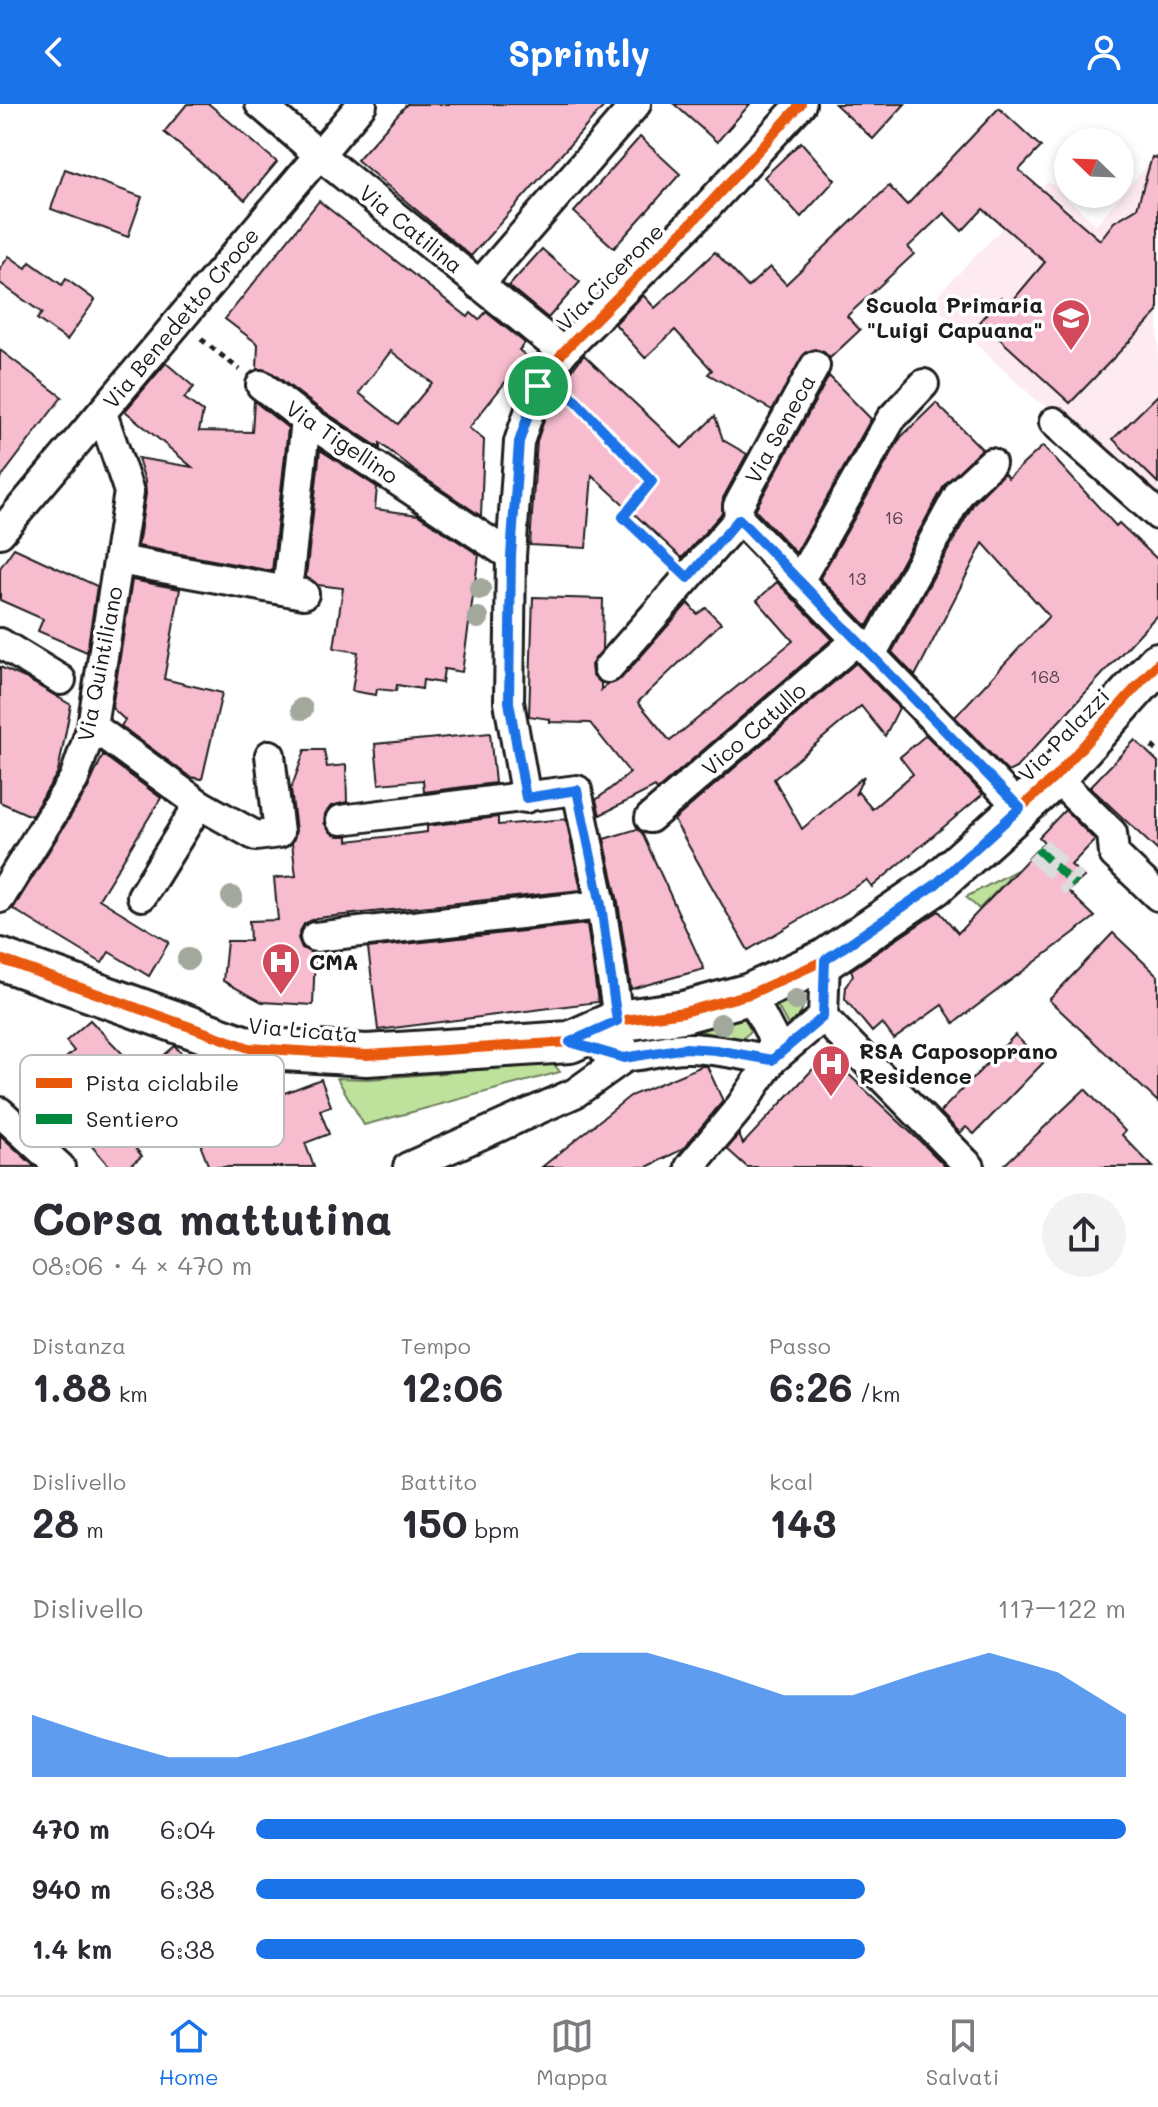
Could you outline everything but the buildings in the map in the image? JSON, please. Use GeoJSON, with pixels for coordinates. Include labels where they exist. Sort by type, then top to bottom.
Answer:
{"type":"FeatureCollection","features":[{"type":"Feature","properties":{"kind":"street","name":"Via Catilina"},"geometry":{"type":"LineString","coordinates":[[260,104],[479,285],[555,362]]}},
{"type":"Feature","properties":{"kind":"street","name":"Via Benedetto Croce"},"geometry":{"type":"LineString","coordinates":[[0,533],[362,104]]}},
{"type":"Feature","properties":{"kind":"street"},"geometry":{"type":"LineString","coordinates":[[479,285],[636,104]]}},
{"type":"Feature","properties":{"kind":"street","name":"Via Cicerone"},"geometry":{"type":"LineString","coordinates":[[526,798],[509,702],[511,556],[519,442],[538,386],[555,362],[702,212],[801,104]]}},
{"type":"Feature","properties":{"kind":"street","name":"Via Seneca"},"geometry":{"type":"LineString","coordinates":[[739,519],[738,506],[815,366]]}},
{"type":"Feature","properties":{"kind":"street"},"geometry":{"type":"LineString","coordinates":[[799,581],[891,419],[924,384]]}},
{"type":"Feature","properties":{"kind":"street","name":"Via Tigellino"},"geometry":{"type":"LineString","coordinates":[[261,385],[306,420],[511,556]]}},
{"type":"Feature","properties":{"kind":"street","name":"Via Quintiliano"},"geometry":{"type":"LineString","coordinates":[[0,898],[74,779],[92,726],[129,492],[102,413]]}},
{"type":"Feature","properties":{"kind":"street"},"geometry":{"type":"LineString","coordinates":[[119,560],[296,584],[306,420]]}},
{"type":"Feature","properties":{"kind":"street"},"geometry":{"type":"LineString","coordinates":[[1054,422],[1158,515]]}},
{"type":"Feature","properties":{"kind":"street"},"geometry":{"type":"LineString","coordinates":[[864,648],[960,492],[991,463]]}},
{"type":"Feature","properties":{"kind":"street"},"geometry":{"type":"LineString","coordinates":[[608,668],[739,519],[1020,808]]}},
{"type":"Feature","properties":{"kind":"street"},"geometry":{"type":"LineString","coordinates":[[0,643],[61,680]]}},
{"type":"Feature","properties":{"kind":"street","name":"Vico Catullo"},"geometry":{"type":"LineString","coordinates":[[650,818],[864,648]]}},
{"type":"Feature","properties":{"kind":"street","name":"Via Palazzi"},"geometry":{"type":"LineString","coordinates":[[570,1042],[621,1040],[684,1012],[750,994],[825,960],[935,885],[1055,777],[1158,663]]}},
{"type":"Feature","properties":{"kind":"street"},"geometry":{"type":"LineString","coordinates":[[92,726],[199,804],[256,836],[279,833],[270,755]]}},
{"type":"Feature","properties":{"kind":"street"},"geometry":{"type":"LineString","coordinates":[[1055,777],[1112,833],[1114,854],[1158,896]]}},
{"type":"Feature","properties":{"kind":"street"},"geometry":{"type":"LineString","coordinates":[[341,820],[577,790],[601,905],[621,1040],[575,1093],[408,1167]]}},
{"type":"Feature","properties":{"kind":"street"},"geometry":{"type":"LineString","coordinates":[[142,896],[199,804]]}},
{"type":"Feature","properties":{"kind":"street"},"geometry":{"type":"LineString","coordinates":[[315,937],[601,905]]}},
{"type":"Feature","properties":{"kind":"street","name":"Via Licata"},"geometry":{"type":"LineString","coordinates":[[0,959],[249,1048],[367,1055],[570,1042]]}},
{"type":"Feature","properties":{"kind":"street"},"geometry":{"type":"LineString","coordinates":[[825,960],[823,1017],[970,1167]]}},
{"type":"Feature","properties":{"kind":"street"},"geometry":{"type":"LineString","coordinates":[[750,994],[772,1036],[772,1060]]}},
{"type":"Feature","properties":{"kind":"street"},"geometry":{"type":"LineString","coordinates":[[690,1167],[740,1107],[772,1060],[823,1017]]}},
{"type":"Feature","properties":{"kind":"street"},"geometry":{"type":"LineString","coordinates":[[621,1040],[716,1050],[772,1060]]}},
{"type":"Feature","properties":{"kind":"street"},"geometry":{"type":"LineString","coordinates":[[0,1112],[20,1130]]}},
{"type":"Feature","properties":{"kind":"street"},"geometry":{"type":"LineString","coordinates":[[38,1147],[60,1167]]}},
{"type":"Feature","properties":{"kind":"path"},"geometry":{"type":"LineString","coordinates":[[178,322],[261,385]]}},
{"type":"Feature","properties":{"kind":"path"},"geometry":{"type":"LineString","coordinates":[[555,362],[652,481],[623,517],[688,578]]}},
{"type":"Feature","properties":{"kind":"path"},"geometry":{"type":"LineString","coordinates":[[1152,746],[1158,752]]}},
{"type":"Feature","properties":{"kind":"shaded area","name":"Scuola Primaria \"Luigi Capuana\""},"geometry":{"type":"Polygon","coordinates":[[[1158,153],[1158,504],[1062,415],[1037,401],[931,302],[1048,181],[1054,186],[1054,208],[1078,208],[1096,224],[1110,208],[1134,208],[1134,180],[1158,153]]]}},
{"type":"Feature","properties":{"kind":"green space"},"geometry":{"type":"Polygon","coordinates":[[[1017,870],[979,909],[966,897],[1017,870]]]}},
{"type":"Feature","properties":{"kind":"green space"},"geometry":{"type":"Polygon","coordinates":[[[797,985],[803,1008],[799,1017],[788,1025],[773,998],[797,985]]]}},
{"type":"Feature","properties":{"kind":"green space"},"geometry":{"type":"Polygon","coordinates":[[[731,1013],[745,1018],[752,1029],[740,1039],[691,1031],[687,1025],[731,1013]]]}},
{"type":"Feature","properties":{"kind":"green space"},"geometry":{"type":"Polygon","coordinates":[[[554,1064],[560,1072],[364,1125],[337,1078],[369,1079],[554,1064]]]}},
{"type":"Feature","properties":{"kind":"tunnel"},"geometry":{"type":"LineString","coordinates":[[1037,849],[1075,885]]}},
{"type":"Feature","properties":{"kind":"marked path"},"geometry":{"type":"LineString","coordinates":[[1037,849],[1075,885]]}},
{"type":"Feature","properties":{"kind":"cycle path"},"geometry":{"type":"LineString","coordinates":[[526,798],[509,702],[511,556],[519,442],[538,386],[563,352],[702,212],[801,104]]}},
{"type":"Feature","properties":{"kind":"cycle path"},"geometry":{"type":"LineString","coordinates":[[0,959],[249,1048],[367,1055],[570,1042],[617,1021],[684,1012],[750,994],[825,960],[935,885],[1055,777],[1158,663]]}},
{"type":"Feature","properties":{"kind":"place","name":"Scuola Primaria \"Luigi Capuana\""},"geometry":{"type":"Point","coordinates":[1071,352]}},
{"type":"Feature","properties":{"kind":"place","name":"CMA"},"geometry":{"type":"Point","coordinates":[281,996]}},
{"type":"Feature","properties":{"kind":"place","name":"RSA Caposoprano Residence"},"geometry":{"type":"Point","coordinates":[831,1098]}},
{"type":"Feature","properties":{"kind":"route"},"geometry":{"type":"LineString","coordinates":[[547,371],[652,481],[623,517],[688,578],[739,519],[1020,808],[935,885],[825,960],[823,1017],[772,1060],[685,1048],[624,1058],[570,1042],[617,1021],[601,905],[577,790],[526,798],[509,702],[511,556],[519,442],[538,386],[547,371]]}}]}
